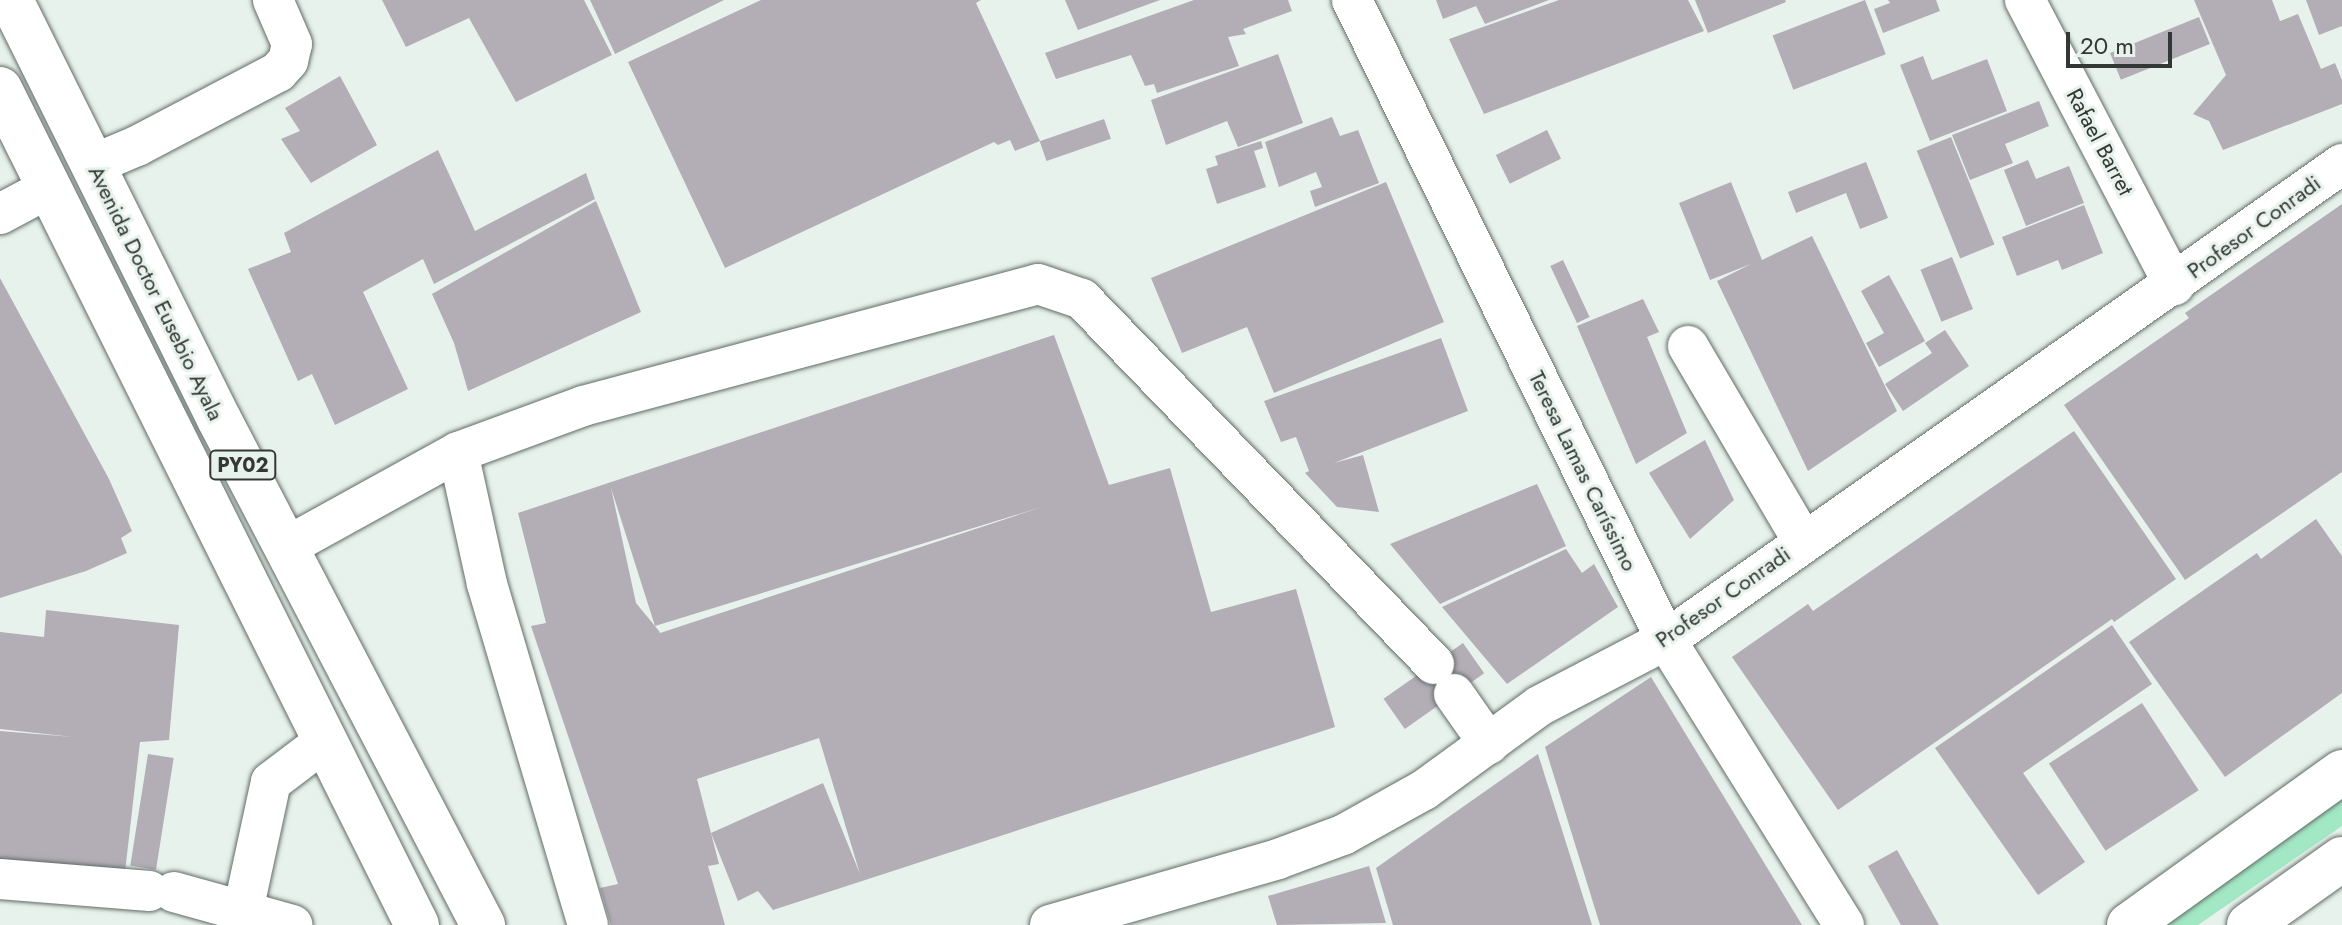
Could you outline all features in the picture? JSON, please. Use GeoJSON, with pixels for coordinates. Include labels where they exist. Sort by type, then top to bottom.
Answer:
{"type":"FeatureCollection","features":[{"type":"Feature","properties":{"kind":"main road","name":"Avenida Doctor Eusebio Ayala"},"geometry":{"type":"LineString","coordinates":[[11,0],[286,547],[483,925]]}},
{"type":"Feature","properties":{"kind":"main road","name":"PY02"},"geometry":{"type":"LineString","coordinates":[[0,89],[417,925]]}},
{"type":"Feature","properties":{"kind":"main road"},"geometry":{"type":"LineString","coordinates":[[2129,925],[2342,772]]}},
{"type":"Feature","properties":{"kind":"main road"},"geometry":{"type":"LineString","coordinates":[[381,854],[416,875],[442,925]]}},
{"type":"Feature","properties":{"kind":"main road"},"geometry":{"type":"LineString","coordinates":[[2249,925],[2342,859]]}},
{"type":"Feature","properties":{"kind":"street"},"geometry":{"type":"LineString","coordinates":[[92,165],[137,146],[278,72],[288,61],[292,44],[273,0]]}},
{"type":"Feature","properties":{"kind":"street","name":"Teresa Lamas Caríssimo"},"geometry":{"type":"LineString","coordinates":[[1352,0],[1666,640],[1844,925]]}},
{"type":"Feature","properties":{"kind":"street","name":"Rafael Barret"},"geometry":{"type":"LineString","coordinates":[[2025,0],[2174,285]]}},
{"type":"Feature","properties":{"kind":"street","name":"Profesor Conradi"},"geometry":{"type":"LineString","coordinates":[[1075,921],[1278,859],[1343,835],[1424,790],[1539,706],[1666,640],[2342,164]]}},
{"type":"Feature","properties":{"kind":"street"},"geometry":{"type":"LineString","coordinates":[[0,214],[49,188]]}},
{"type":"Feature","properties":{"kind":"street"},"geometry":{"type":"LineString","coordinates":[[286,547],[458,452],[583,406],[1038,284],[1082,299],[1444,679],[1489,744]]}},
{"type":"Feature","properties":{"kind":"street"},"geometry":{"type":"LineString","coordinates":[[1688,346],[1803,541]]}},
{"type":"Feature","properties":{"kind":"street"},"geometry":{"type":"LineString","coordinates":[[458,452],[487,584],[588,925]]}},
{"type":"Feature","properties":{"kind":"street"},"geometry":{"type":"LineString","coordinates":[[243,911],[271,782],[325,741]]}},
{"type":"Feature","properties":{"kind":"street"},"geometry":{"type":"LineString","coordinates":[[0,879],[162,892],[292,925]]}},
{"type":"Feature","properties":{"kind":"green space"},"geometry":{"type":"Polygon","coordinates":[[[2342,787],[2342,826],[2198,925],[2143,925],[2342,787]]]}},
{"type":"Feature","properties":{"kind":"building"},"geometry":{"type":"Polygon","coordinates":[[[382,0],[584,0],[612,55],[516,102],[469,18],[406,47],[382,0]]]}},
{"type":"Feature","properties":{"kind":"building"},"geometry":{"type":"Polygon","coordinates":[[[590,0],[724,0],[615,54],[590,0]]]}},
{"type":"Feature","properties":{"kind":"building"},"geometry":{"type":"Polygon","coordinates":[[[761,0],[981,0],[976,3],[1040,141],[1015,151],[1010,140],[998,145],[994,142],[725,268],[628,62],[761,0]]]}},
{"type":"Feature","properties":{"kind":"building"},"geometry":{"type":"Polygon","coordinates":[[[1065,0],[1160,0],[1078,30],[1065,0]]]}},
{"type":"Feature","properties":{"kind":"building"},"geometry":{"type":"Polygon","coordinates":[[[1194,0],[1288,0],[1292,11],[1243,29],[1246,34],[1228,37],[1239,66],[1157,93],[1154,84],[1145,86],[1131,55],[1056,79],[1045,53],[1194,0]]]}},
{"type":"Feature","properties":{"kind":"building"},"geometry":{"type":"Polygon","coordinates":[[[1436,0],[1549,0],[1485,24],[1476,6],[1443,19],[1436,0]]]}},
{"type":"Feature","properties":{"kind":"building"},"geometry":{"type":"Polygon","coordinates":[[[1559,0],[1688,0],[1704,31],[1484,114],[1449,39],[1559,0]]]}},
{"type":"Feature","properties":{"kind":"building"},"geometry":{"type":"Polygon","coordinates":[[[1695,0],[1785,0],[1786,2],[1708,33],[1695,0]]]}},
{"type":"Feature","properties":{"kind":"building"},"geometry":{"type":"Polygon","coordinates":[[[1865,0],[1886,54],[1793,90],[1773,35],[1865,0]]]}},
{"type":"Feature","properties":{"kind":"building"},"geometry":{"type":"Polygon","coordinates":[[[1888,0],[1936,0],[1940,11],[1883,33],[1874,9],[1890,3],[1888,0]]]}},
{"type":"Feature","properties":{"kind":"building"},"geometry":{"type":"Polygon","coordinates":[[[2194,0],[2272,0],[2280,21],[2298,14],[2321,69],[2335,63],[2342,80],[2342,104],[2223,150],[2209,121],[2193,114],[2226,75],[2194,0]]]}},
{"type":"Feature","properties":{"kind":"building"},"geometry":{"type":"Polygon","coordinates":[[[2306,0],[2342,0],[2342,26],[2319,35],[2306,0]]]}},
{"type":"Feature","properties":{"kind":"building"},"geometry":{"type":"Polygon","coordinates":[[[2199,17],[2210,44],[2121,80],[2110,53],[2199,17]]]}},
{"type":"Feature","properties":{"kind":"building"},"geometry":{"type":"Polygon","coordinates":[[[1278,54],[1303,123],[1238,147],[1227,121],[1166,145],[1151,100],[1278,54]]]}},
{"type":"Feature","properties":{"kind":"building"},"geometry":{"type":"Polygon","coordinates":[[[1923,56],[1932,80],[1987,59],[2007,111],[1930,141],[1900,65],[1923,56]]]}},
{"type":"Feature","properties":{"kind":"building"},"geometry":{"type":"Polygon","coordinates":[[[340,76],[377,145],[311,183],[281,139],[300,131],[285,108],[340,76]]]}},
{"type":"Feature","properties":{"kind":"building"},"geometry":{"type":"Polygon","coordinates":[[[2039,101],[2049,126],[2005,144],[2013,163],[1970,180],[1952,135],[2039,101]]]}},
{"type":"Feature","properties":{"kind":"building"},"geometry":{"type":"Polygon","coordinates":[[[1332,117],[1340,136],[1358,130],[1379,183],[1315,207],[1310,191],[1322,187],[1316,172],[1279,187],[1265,142],[1332,117]]]}},
{"type":"Feature","properties":{"kind":"building"},"geometry":{"type":"Polygon","coordinates":[[[1104,119],[1111,139],[1047,161],[1040,141],[1104,119]]]}},
{"type":"Feature","properties":{"kind":"building"},"geometry":{"type":"Polygon","coordinates":[[[1547,130],[1561,159],[1510,184],[1496,155],[1547,130]]]}},
{"type":"Feature","properties":{"kind":"building"},"geometry":{"type":"Polygon","coordinates":[[[1951,137],[1994,245],[1960,258],[1917,151],[1951,137]]]}},
{"type":"Feature","properties":{"kind":"building"},"geometry":{"type":"Polygon","coordinates":[[[1261,141],[1263,148],[1254,151],[1266,187],[1217,204],[1206,169],[1218,165],[1215,156],[1261,141]]]}},
{"type":"Feature","properties":{"kind":"building"},"geometry":{"type":"Polygon","coordinates":[[[438,150],[475,231],[586,173],[595,199],[434,284],[423,259],[363,292],[408,389],[335,425],[312,374],[298,381],[248,269],[291,252],[284,233],[438,150]]]}},
{"type":"Feature","properties":{"kind":"building"},"geometry":{"type":"Polygon","coordinates":[[[2028,160],[2036,179],[2069,166],[2084,203],[2026,226],[2004,170],[2028,160]]]}},
{"type":"Feature","properties":{"kind":"building"},"geometry":{"type":"Polygon","coordinates":[[[1866,162],[1888,218],[1860,229],[1846,193],[1796,213],[1788,192],[1866,162]]]}},
{"type":"Feature","properties":{"kind":"building"},"geometry":{"type":"Polygon","coordinates":[[[1386,182],[1444,322],[1274,393],[1247,327],[1182,353],[1151,278],[1386,182]]]}},
{"type":"Feature","properties":{"kind":"building"},"geometry":{"type":"Polygon","coordinates":[[[1731,182],[1762,260],[1812,236],[1897,411],[1808,471],[1717,281],[1751,264],[1710,280],[1679,203],[1731,182]]]}},
{"type":"Feature","properties":{"kind":"building"},"geometry":{"type":"Polygon","coordinates":[[[596,201],[641,312],[468,391],[454,343],[432,294],[596,201]]]}},
{"type":"Feature","properties":{"kind":"building"},"geometry":{"type":"Polygon","coordinates":[[[2342,204],[2342,472],[2185,580],[2064,405],[2189,318],[2185,313],[2342,204]]]}},
{"type":"Feature","properties":{"kind":"building"},"geometry":{"type":"Polygon","coordinates":[[[2084,205],[2103,253],[2062,270],[2058,260],[2017,276],[2002,237],[2084,205]]]}},
{"type":"Feature","properties":{"kind":"building"},"geometry":{"type":"Polygon","coordinates":[[[1952,257],[1973,309],[1941,322],[1920,270],[1952,257]]]}},
{"type":"Feature","properties":{"kind":"building"},"geometry":{"type":"Polygon","coordinates":[[[1563,260],[1590,317],[1577,323],[1550,266],[1563,260]]]}},
{"type":"Feature","properties":{"kind":"building"},"geometry":{"type":"Polygon","coordinates":[[[1889,275],[1925,341],[1879,367],[1866,343],[1884,333],[1861,291],[1889,275]]]}},
{"type":"Feature","properties":{"kind":"building"},"geometry":{"type":"Polygon","coordinates":[[[0,278],[109,479],[132,531],[121,538],[127,553],[86,571],[0,598],[0,278]]]}},
{"type":"Feature","properties":{"kind":"building"},"geometry":{"type":"Polygon","coordinates":[[[1643,299],[1659,332],[1647,337],[1687,433],[1636,464],[1577,326],[1643,299]]]}},
{"type":"Feature","properties":{"kind":"building"},"geometry":{"type":"Polygon","coordinates":[[[1945,330],[1969,366],[1903,411],[1885,384],[1932,353],[1925,343],[1945,330]]]}},
{"type":"Feature","properties":{"kind":"building"},"geometry":{"type":"Polygon","coordinates":[[[1054,335],[1109,485],[1170,468],[1211,612],[1296,589],[1335,727],[773,910],[758,891],[738,901],[711,833],[823,783],[860,874],[819,738],[697,779],[719,864],[708,866],[725,925],[611,925],[600,888],[618,884],[531,626],[546,623],[518,513],[1054,335]],[[611,488],[636,603],[660,633],[1045,506],[655,626],[611,488]]]}},
{"type":"Feature","properties":{"kind":"building"},"geometry":{"type":"Polygon","coordinates":[[[1441,338],[1468,411],[1334,463],[1363,455],[1379,512],[1337,507],[1305,473],[1309,471],[1296,437],[1281,442],[1264,401],[1441,338]]]}},
{"type":"Feature","properties":{"kind":"building"},"geometry":{"type":"Polygon","coordinates":[[[2074,431],[2176,579],[2114,622],[2112,619],[1838,810],[1732,657],[1808,604],[1813,611],[2074,431]]]}},
{"type":"Feature","properties":{"kind":"building"},"geometry":{"type":"Polygon","coordinates":[[[1705,440],[1734,500],[1690,539],[1649,473],[1705,440]]]}},
{"type":"Feature","properties":{"kind":"building"},"geometry":{"type":"Polygon","coordinates":[[[1537,484],[1566,546],[1440,604],[1390,544],[1537,484]]]}},
{"type":"Feature","properties":{"kind":"building"},"geometry":{"type":"Polygon","coordinates":[[[2316,519],[2342,556],[2342,693],[2225,777],[2129,642],[2257,553],[2261,559],[2316,519]]]}},
{"type":"Feature","properties":{"kind":"building"},"geometry":{"type":"Polygon","coordinates":[[[1566,549],[1582,573],[1594,564],[1618,607],[1507,684],[1442,607],[1566,549]]]}},
{"type":"Feature","properties":{"kind":"building"},"geometry":{"type":"Polygon","coordinates":[[[46,610],[179,625],[169,740],[140,742],[125,872],[0,861],[0,731],[73,737],[0,729],[0,632],[44,637],[46,610]]]}},
{"type":"Feature","properties":{"kind":"building"},"geometry":{"type":"Polygon","coordinates":[[[2112,625],[2152,684],[2023,773],[2085,862],[2038,895],[1935,748],[2112,625]]]}},
{"type":"Feature","properties":{"kind":"building"},"geometry":{"type":"Polygon","coordinates":[[[1463,643],[1484,673],[1405,729],[1384,699],[1463,643]]]}},
{"type":"Feature","properties":{"kind":"building"},"geometry":{"type":"Polygon","coordinates":[[[1651,677],[1802,925],[1600,925],[1545,747],[1651,677]]]}},
{"type":"Feature","properties":{"kind":"building"},"geometry":{"type":"Polygon","coordinates":[[[2142,703],[2199,790],[2106,851],[2049,763],[2142,703]]]}},
{"type":"Feature","properties":{"kind":"building"},"geometry":{"type":"Polygon","coordinates":[[[148,754],[174,758],[156,870],[130,866],[148,754]]]}},
{"type":"Feature","properties":{"kind":"building"},"geometry":{"type":"Polygon","coordinates":[[[1538,754],[1592,925],[1393,925],[1376,868],[1538,754]]]}},
{"type":"Feature","properties":{"kind":"building"},"geometry":{"type":"Polygon","coordinates":[[[1897,850],[1939,925],[1901,925],[1868,866],[1897,850]]]}},
{"type":"Feature","properties":{"kind":"building"},"geometry":{"type":"Polygon","coordinates":[[[1369,866],[1386,923],[1277,925],[1268,896],[1369,866]]]}}]}
